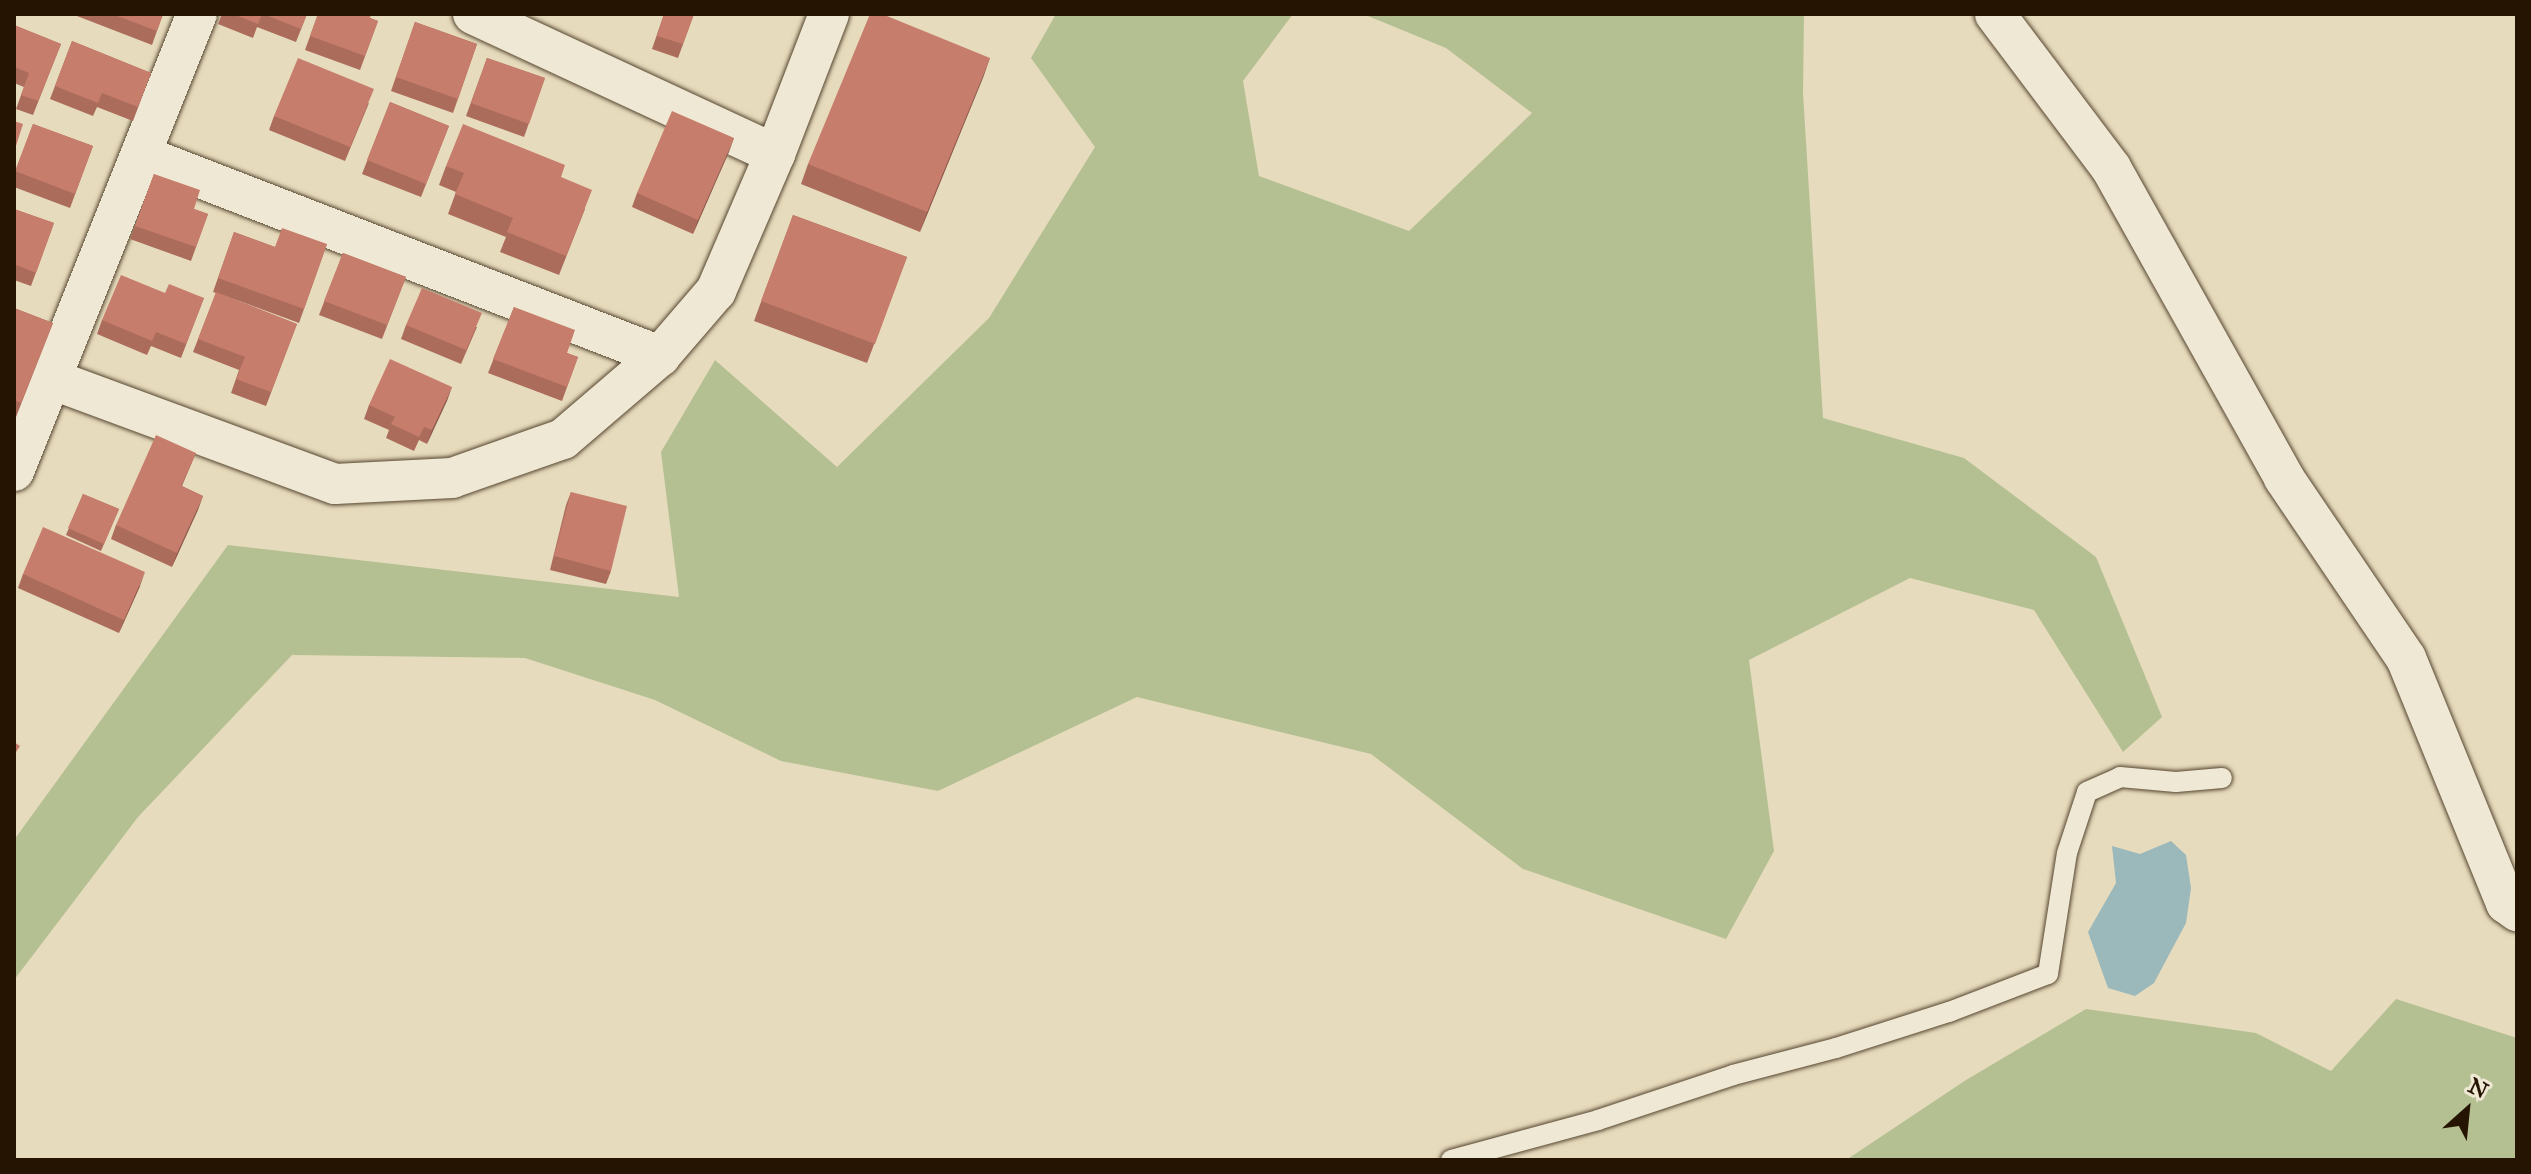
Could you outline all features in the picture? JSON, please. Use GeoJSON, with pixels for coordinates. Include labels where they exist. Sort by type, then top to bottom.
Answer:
{"type":"FeatureCollection","features":[{"type":"Feature","properties":{"kind":"street"},"geometry":{"type":"LineString","coordinates":[[14,471],[197,14]]}},
{"type":"Feature","properties":{"kind":"street"},"geometry":{"type":"LineString","coordinates":[[473,14],[775,154]]}},
{"type":"Feature","properties":{"kind":"street"},"geometry":{"type":"LineString","coordinates":[[51,379],[335,484],[452,478],[563,439],[660,356],[716,291],[775,154],[829,14]]}},
{"type":"Feature","properties":{"kind":"street"},"geometry":{"type":"LineString","coordinates":[[1995,14],[2111,168],[2284,478],[2406,658],[2506,903],[2517,911]]}},
{"type":"Feature","properties":{"kind":"street"},"geometry":{"type":"LineString","coordinates":[[141,155],[660,356]]}},
{"type":"Feature","properties":{"kind":"lane"},"geometry":{"type":"LineString","coordinates":[[1451,1160],[1598,1120],[1733,1075],[1836,1048],[1949,1012],[2048,974],[2067,853],[2087,792],[2120,777],[2176,782],[2222,778]]}},
{"type":"Feature","properties":{"kind":"green space"},"geometry":{"type":"Polygon","coordinates":[[[1056,14],[1293,14],[1243,81],[1259,176],[1409,231],[1532,113],[1446,48],[1363,14],[1804,14],[1803,93],[1823,418],[1964,458],[2096,557],[2162,717],[2123,752],[2034,610],[1910,578],[1749,660],[1774,851],[1726,939],[1523,869],[1371,754],[1137,697],[938,791],[781,761],[655,700],[525,658],[292,655],[138,817],[14,980],[14,840],[228,545],[679,597],[661,452],[715,360],[837,467],[989,318],[1095,147],[1031,58],[1056,14]]]}},
{"type":"Feature","properties":{"kind":"green space"},"geometry":{"type":"Polygon","coordinates":[[[2396,999],[2517,1038],[2517,1160],[1846,1160],[1966,1080],[2086,1009],[2256,1033],[2331,1071],[2396,999]]]}},
{"type":"Feature","properties":{"kind":"water"},"geometry":{"type":"Polygon","coordinates":[[[2171,841],[2186,855],[2191,888],[2186,923],[2154,983],[2135,996],[2108,988],[2088,932],[2116,883],[2112,846],[2140,854],[2171,841]]]}},
{"type":"Feature","properties":{"kind":"building"},"geometry":{"type":"Polygon","coordinates":[[[112,14],[163,14],[157,31],[112,14]]]}},
{"type":"Feature","properties":{"kind":"building"},"geometry":{"type":"Polygon","coordinates":[[[233,14],[262,14],[258,24],[233,14]]]}},
{"type":"Feature","properties":{"kind":"building"},"geometry":{"type":"Polygon","coordinates":[[[263,14],[307,14],[301,29],[263,14]]]}},
{"type":"Feature","properties":{"kind":"building"},"geometry":{"type":"Polygon","coordinates":[[[318,14],[371,14],[370,18],[378,21],[365,56],[310,36],[318,14]]]}},
{"type":"Feature","properties":{"kind":"building"},"geometry":{"type":"Polygon","coordinates":[[[664,14],[694,14],[683,44],[657,36],[664,14]]]}},
{"type":"Feature","properties":{"kind":"building"},"geometry":{"type":"Polygon","coordinates":[[[870,14],[882,14],[990,58],[927,212],[808,164],[870,14]]]}},
{"type":"Feature","properties":{"kind":"building"},"geometry":{"type":"Polygon","coordinates":[[[415,22],[477,44],[458,99],[396,77],[415,22]]]}},
{"type":"Feature","properties":{"kind":"building"},"geometry":{"type":"Polygon","coordinates":[[[14,25],[61,44],[38,101],[21,95],[29,73],[14,67],[14,25]]]}},
{"type":"Feature","properties":{"kind":"building"},"geometry":{"type":"Polygon","coordinates":[[[72,41],[151,73],[138,107],[102,93],[98,103],[55,86],[72,41]]]}},
{"type":"Feature","properties":{"kind":"building"},"geometry":{"type":"Polygon","coordinates":[[[298,58],[374,89],[350,147],[274,116],[298,58]]]}},
{"type":"Feature","properties":{"kind":"building"},"geometry":{"type":"Polygon","coordinates":[[[487,58],[545,78],[529,124],[471,103],[487,58]]]}},
{"type":"Feature","properties":{"kind":"building"},"geometry":{"type":"Polygon","coordinates":[[[390,102],[449,126],[426,184],[367,160],[390,102]]]}},
{"type":"Feature","properties":{"kind":"building"},"geometry":{"type":"Polygon","coordinates":[[[672,111],[734,138],[698,220],[637,193],[672,111]]]}},
{"type":"Feature","properties":{"kind":"building"},"geometry":{"type":"Polygon","coordinates":[[[14,121],[23,124],[14,152],[14,121]]]}},
{"type":"Feature","properties":{"kind":"building"},"geometry":{"type":"Polygon","coordinates":[[[33,124],[93,146],[75,194],[15,171],[33,124]]]}},
{"type":"Feature","properties":{"kind":"building"},"geometry":{"type":"Polygon","coordinates":[[[463,124],[565,165],[561,177],[592,190],[566,256],[507,232],[513,218],[455,194],[464,173],[446,166],[463,124]]]}},
{"type":"Feature","properties":{"kind":"building"},"geometry":{"type":"Polygon","coordinates":[[[154,174],[200,190],[194,209],[208,214],[196,247],[135,226],[154,174]]]}},
{"type":"Feature","properties":{"kind":"building"},"geometry":{"type":"Polygon","coordinates":[[[14,209],[54,223],[36,273],[14,264],[14,209]]]}},
{"type":"Feature","properties":{"kind":"building"},"geometry":{"type":"Polygon","coordinates":[[[793,215],[907,257],[875,344],[761,301],[793,215]]]}},
{"type":"Feature","properties":{"kind":"building"},"geometry":{"type":"Polygon","coordinates":[[[282,228],[327,244],[304,309],[218,278],[234,232],[275,247],[282,228]]]}},
{"type":"Feature","properties":{"kind":"building"},"geometry":{"type":"Polygon","coordinates":[[[343,253],[406,277],[387,325],[324,301],[343,253]]]}},
{"type":"Feature","properties":{"kind":"building"},"geometry":{"type":"Polygon","coordinates":[[[121,275],[165,293],[169,284],[204,298],[186,344],[156,332],[152,341],[102,320],[121,275]]]}},
{"type":"Feature","properties":{"kind":"building"},"geometry":{"type":"Polygon","coordinates":[[[422,288],[482,313],[466,350],[406,325],[422,288]]]}},
{"type":"Feature","properties":{"kind":"building"},"geometry":{"type":"Polygon","coordinates":[[[216,292],[297,324],[271,392],[236,379],[245,357],[198,339],[216,292]]]}},
{"type":"Feature","properties":{"kind":"building"},"geometry":{"type":"Polygon","coordinates":[[[514,307],[575,330],[567,353],[578,357],[567,387],[493,359],[514,307]]]}},
{"type":"Feature","properties":{"kind":"building"},"geometry":{"type":"Polygon","coordinates":[[[14,308],[53,323],[21,403],[14,400],[14,308]]]}},
{"type":"Feature","properties":{"kind":"building"},"geometry":{"type":"Polygon","coordinates":[[[390,359],[452,387],[432,430],[424,427],[419,437],[391,424],[395,417],[369,405],[390,359]]]}},
{"type":"Feature","properties":{"kind":"building"},"geometry":{"type":"Polygon","coordinates":[[[156,435],[196,453],[181,486],[203,496],[177,553],[116,525],[156,435]]]}},
{"type":"Feature","properties":{"kind":"building"},"geometry":{"type":"Polygon","coordinates":[[[571,492],[627,506],[611,571],[554,556],[571,492]]]}},
{"type":"Feature","properties":{"kind":"building"},"geometry":{"type":"Polygon","coordinates":[[[83,494],[119,509],[104,544],[68,528],[83,494]]]}},
{"type":"Feature","properties":{"kind":"building"},"geometry":{"type":"Polygon","coordinates":[[[43,527],[145,572],[124,620],[23,574],[43,527]]]}}]}
